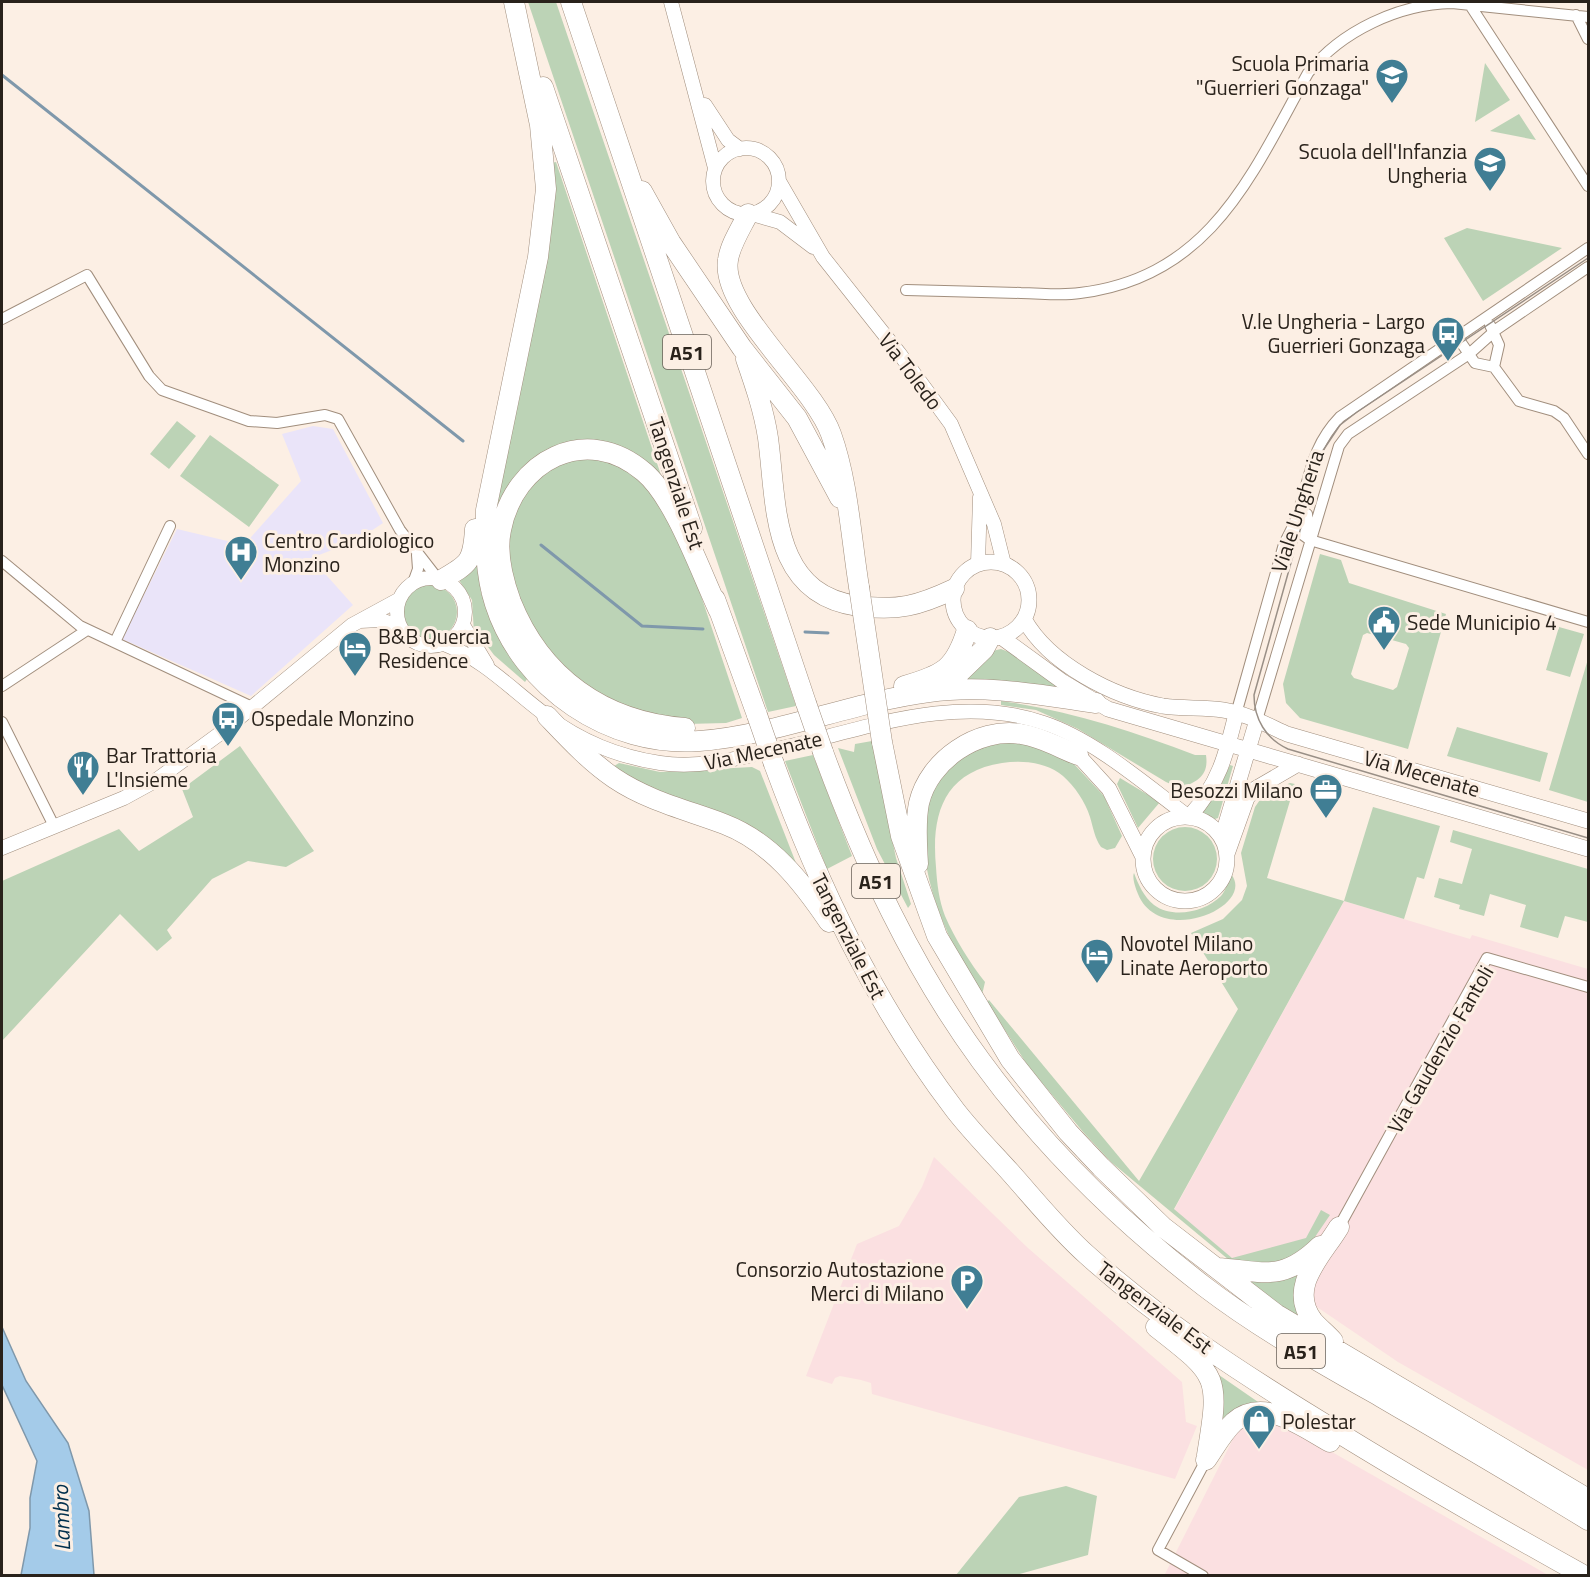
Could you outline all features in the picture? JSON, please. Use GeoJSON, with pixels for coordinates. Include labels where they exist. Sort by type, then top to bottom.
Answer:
{"type":"FeatureCollection","features":[{"type":"Feature","properties":{"kind":"highway"},"geometry":{"type":"LineString","coordinates":[[514,2],[540,125],[546,189],[540,246],[486,510],[487,571],[495,605],[510,638],[530,668],[575,708],[629,733],[666,740],[696,741],[732,737],[929,692],[990,688],[1096,703]]}},
{"type":"Feature","properties":{"kind":"highway","name":"Tangenziale Est"},"geometry":{"type":"LineString","coordinates":[[514,2],[719,612],[800,835],[831,904],[883,1003],[956,1111],[1052,1220],[1086,1254],[1158,1313],[1246,1376],[1437,1494],[1585,1575]]}},
{"type":"Feature","properties":{"kind":"highway","name":"A51"},"geometry":{"type":"LineString","coordinates":[[571,2],[806,703],[848,819],[878,886],[927,978],[981,1061],[1073,1169],[1205,1287],[1303,1352],[1588,1520]]}},
{"type":"Feature","properties":{"kind":"highway"},"geometry":{"type":"LineString","coordinates":[[628,168],[671,243],[742,348],[797,418],[820,456],[847,513]]}},
{"type":"Feature","properties":{"kind":"highway"},"geometry":{"type":"LineString","coordinates":[[750,214],[728,258],[730,285],[741,308],[802,384],[831,432],[843,474],[847,513],[891,793],[917,882],[937,936],[988,1025],[1024,1078],[1068,1132],[1135,1202],[1214,1267],[1275,1314],[1588,1499]]}},
{"type":"Feature","properties":{"kind":"highway"},"geometry":{"type":"LineString","coordinates":[[742,348],[762,410],[779,536],[800,574],[815,589],[829,596],[847,604],[875,608],[906,608],[954,589]]}},
{"type":"Feature","properties":{"kind":"highway"},"geometry":{"type":"LineString","coordinates":[[440,579],[463,568],[472,556],[476,518],[492,434],[504,394],[514,380]]}},
{"type":"Feature","properties":{"kind":"highway"},"geometry":{"type":"LineString","coordinates":[[719,612],[675,516],[660,490],[645,473],[626,459],[591,449],[574,450],[538,465],[514,495],[500,532],[500,550],[508,594],[519,622],[533,646],[570,686],[625,715],[666,727],[715,729],[884,692],[930,678],[951,665],[959,656],[967,630]]}},
{"type":"Feature","properties":{"kind":"highway"},"geometry":{"type":"LineString","coordinates":[[929,692],[960,673],[996,637]]}},
{"type":"Feature","properties":{"kind":"highway"},"geometry":{"type":"LineString","coordinates":[[547,716],[587,757],[615,778],[668,806],[726,824],[754,840],[780,860],[801,881],[883,1003]]}},
{"type":"Feature","properties":{"kind":"highway"},"geometry":{"type":"LineString","coordinates":[[917,882],[919,803],[928,780],[937,767],[952,753],[967,744],[1006,733],[1032,736],[1078,755]]}},
{"type":"Feature","properties":{"kind":"highway"},"geometry":{"type":"LineString","coordinates":[[1214,1267],[1258,1274],[1290,1268],[1307,1258],[1339,1227]]}},
{"type":"Feature","properties":{"kind":"highway"},"geometry":{"type":"LineString","coordinates":[[1339,1227],[1305,1280],[1302,1297],[1314,1322],[1346,1356]]}},
{"type":"Feature","properties":{"kind":"highway"},"geometry":{"type":"LineString","coordinates":[[1086,1254],[1100,1279],[1149,1322],[1193,1356],[1208,1374],[1215,1400],[1206,1460]]}},
{"type":"Feature","properties":{"kind":"highway"},"geometry":{"type":"LineString","coordinates":[[1206,1460],[1238,1419],[1252,1413],[1268,1413],[1288,1419],[1381,1472],[1437,1494]]}},
{"type":"Feature","properties":{"kind":"main road"},"geometry":{"type":"LineString","coordinates":[[967,630],[955,614],[954,589],[963,574],[978,564],[991,562],[1004,564],[1017,572],[1026,585],[1029,604],[1024,619],[1010,633],[996,637]]}},
{"type":"Feature","properties":{"kind":"main road","name":"Via Mecenate"},"geometry":{"type":"LineString","coordinates":[[1024,619],[1041,645],[1053,656],[1088,678],[1129,696],[1162,706],[1223,710],[1257,720],[1287,734],[1588,821]]}},
{"type":"Feature","properties":{"kind":"main road","name":"Via Mecenate"},"geometry":{"type":"LineString","coordinates":[[967,630],[996,637],[1108,709],[1588,849]]}},
{"type":"Feature","properties":{"kind":"main road"},"geometry":{"type":"LineString","coordinates":[[1143,857],[1146,842],[1155,829],[1173,818],[1189,817],[1215,782],[1236,714]]}},
{"type":"Feature","properties":{"kind":"main road"},"geometry":{"type":"LineString","coordinates":[[1227,854],[1222,837],[1257,720]]}},
{"type":"Feature","properties":{"kind":"main road","name":"Via Mecenate"},"geometry":{"type":"LineString","coordinates":[[1078,755],[1109,789],[1143,857],[1145,873],[1154,888],[1172,899],[1188,901],[1203,897],[1216,888],[1226,870],[1227,854],[1247,798],[1255,789],[1298,764]]}},
{"type":"Feature","properties":{"kind":"main road","name":"Via Mecenate"},"geometry":{"type":"LineString","coordinates":[[1189,817],[1208,823],[1222,837]]}},
{"type":"Feature","properties":{"kind":"street"},"geometry":{"type":"LineString","coordinates":[[671,2],[715,168],[712,183],[718,200],[733,212],[780,222],[798,234],[823,257]]}},
{"type":"Feature","properties":{"kind":"street"},"geometry":{"type":"LineString","coordinates":[[906,290],[1080,294],[1127,282],[1161,267],[1198,242],[1235,201],[1308,73],[1322,55],[1339,42],[1396,12],[1432,4],[1470,5],[1588,17]]}},
{"type":"Feature","properties":{"kind":"street"},"geometry":{"type":"LineString","coordinates":[[1470,5],[1588,186]]}},
{"type":"Feature","properties":{"kind":"street"},"geometry":{"type":"LineString","coordinates":[[1576,15],[1588,39]]}},
{"type":"Feature","properties":{"kind":"street"},"geometry":{"type":"LineString","coordinates":[[695,87],[722,132],[740,148]]}},
{"type":"Feature","properties":{"kind":"street"},"geometry":{"type":"LineString","coordinates":[[715,168],[725,155],[740,148],[752,149],[766,155],[775,167],[779,181],[823,257]]}},
{"type":"Feature","properties":{"kind":"street"},"geometry":{"type":"LineString","coordinates":[[750,214],[771,202],[779,181]]}},
{"type":"Feature","properties":{"kind":"street","name":"Viale Ungheria"},"geometry":{"type":"LineString","coordinates":[[1236,714],[1284,544],[1296,521],[1317,446],[1333,424],[1588,248]]}},
{"type":"Feature","properties":{"kind":"street","name":"Via Toledo"},"geometry":{"type":"LineString","coordinates":[[823,257],[899,353],[951,424],[994,524],[1004,564]]}},
{"type":"Feature","properties":{"kind":"street","name":"Viale Ungheria"},"geometry":{"type":"LineString","coordinates":[[1257,720],[1337,452],[1348,434],[1469,354],[1494,331],[1588,267]]}},
{"type":"Feature","properties":{"kind":"street"},"geometry":{"type":"LineString","coordinates":[[2,319],[87,275],[149,375],[162,390],[249,421],[278,423],[325,415],[338,419],[400,530],[417,555],[462,598],[465,612],[463,625],[452,639],[444,644],[431,647],[418,644],[406,637],[399,626],[396,613],[398,600]]}},
{"type":"Feature","properties":{"kind":"street"},"geometry":{"type":"LineString","coordinates":[[1486,319],[1499,345],[1494,367]]}},
{"type":"Feature","properties":{"kind":"street"},"geometry":{"type":"LineString","coordinates":[[1458,338],[1475,363],[1494,367],[1519,400],[1554,411],[1564,418],[1588,454]]}},
{"type":"Feature","properties":{"kind":"street"},"geometry":{"type":"LineString","coordinates":[[1333,424],[1348,434]]}},
{"type":"Feature","properties":{"kind":"street"},"geometry":{"type":"LineString","coordinates":[[978,564],[981,495]]}},
{"type":"Feature","properties":{"kind":"street"},"geometry":{"type":"LineString","coordinates":[[1296,521],[1303,536],[1310,540],[1588,622]]}},
{"type":"Feature","properties":{"kind":"street"},"geometry":{"type":"LineString","coordinates":[[115,642],[170,526]]}},
{"type":"Feature","properties":{"kind":"street"},"geometry":{"type":"LineString","coordinates":[[2,848],[124,798],[155,781],[209,742],[344,631],[366,615],[398,600],[413,583],[418,568],[417,555]]}},
{"type":"Feature","properties":{"kind":"street"},"geometry":{"type":"LineString","coordinates":[[2,561],[73,621],[87,630],[252,707]]}},
{"type":"Feature","properties":{"kind":"street"},"geometry":{"type":"LineString","coordinates":[[413,583],[423,579],[440,579]]}},
{"type":"Feature","properties":{"kind":"street"},"geometry":{"type":"LineString","coordinates":[[360,621],[380,620],[399,626]]}},
{"type":"Feature","properties":{"kind":"street","name":"Via Mecenate"},"geometry":{"type":"LineString","coordinates":[[463,625],[487,665]]}},
{"type":"Feature","properties":{"kind":"street"},"geometry":{"type":"LineString","coordinates":[[2,686],[87,630]]}},
{"type":"Feature","properties":{"kind":"street","name":"Via Mecenate"},"geometry":{"type":"LineString","coordinates":[[444,644],[487,665],[547,716],[569,731],[635,758],[683,765],[730,760],[921,715],[969,711],[994,713],[1024,717],[1063,731],[1087,744],[1189,817]]}},
{"type":"Feature","properties":{"kind":"street","name":"Via Mecenate"},"geometry":{"type":"LineString","coordinates":[[994,713],[1044,733],[1078,755]]}},
{"type":"Feature","properties":{"kind":"street"},"geometry":{"type":"LineString","coordinates":[[2,722],[54,826]]}},
{"type":"Feature","properties":{"kind":"street","name":"Via Gaudenzio Fantoli"},"geometry":{"type":"LineString","coordinates":[[1339,1227],[1487,958],[1588,987]]}},
{"type":"Feature","properties":{"kind":"street"},"geometry":{"type":"LineString","coordinates":[[1203,1575],[1158,1550],[1206,1460]]}},
{"type":"Feature","properties":{"kind":"shaded area","name":"Centro Cardiologico Monzino"},"geometry":{"type":"Polygon","coordinates":[[[313,426],[333,429],[383,523],[356,541],[311,558],[353,605],[251,696],[122,639],[177,529],[244,545],[301,481],[282,434],[313,426]]]}},
{"type":"Feature","properties":{"kind":"shaded area"},"geometry":{"type":"Polygon","coordinates":[[[1344,901],[1470,939],[1472,935],[1588,969],[1588,1470],[1398,1362],[1314,1305],[1232,1258],[1174,1210],[1344,901]]]}},
{"type":"Feature","properties":{"kind":"shaded area","name":"Consorzio Autostazione Merci di Milano"},"geometry":{"type":"Polygon","coordinates":[[[934,1157],[1028,1248],[1182,1382],[1186,1422],[1197,1426],[1175,1479],[872,1394],[871,1383],[861,1380],[840,1376],[835,1378],[832,1384],[806,1376],[857,1244],[899,1226],[922,1187],[934,1157]]]}},
{"type":"Feature","properties":{"kind":"shaded area"},"geometry":{"type":"Polygon","coordinates":[[[1255,1418],[1274,1419],[1548,1575],[1164,1576],[1238,1429],[1255,1418]]]}},
{"type":"Feature","properties":{"kind":"green space"},"geometry":{"type":"Polygon","coordinates":[[[528,2],[556,2],[796,706],[768,712],[528,2]]]}},
{"type":"Feature","properties":{"kind":"green space"},"geometry":{"type":"Polygon","coordinates":[[[1485,63],[1510,100],[1475,122],[1485,63]]]}},
{"type":"Feature","properties":{"kind":"green space"},"geometry":{"type":"Polygon","coordinates":[[[1519,114],[1536,140],[1490,131],[1519,114]]]}},
{"type":"Feature","properties":{"kind":"green space"},"geometry":{"type":"Polygon","coordinates":[[[556,162],[665,487],[637,460],[606,446],[590,444],[574,446],[558,450],[542,458],[511,489],[499,519],[496,551],[502,585],[514,618],[532,648],[554,675],[578,696],[626,721],[661,729],[715,733],[656,732],[627,725],[573,700],[550,681],[530,659],[514,633],[502,604],[492,542],[492,511],[547,253],[552,220],[551,163],[556,162]]]}},
{"type":"Feature","properties":{"kind":"green space"},"geometry":{"type":"Polygon","coordinates":[[[1467,228],[1562,248],[1483,301],[1444,238],[1467,228]]]}},
{"type":"Feature","properties":{"kind":"green space"},"geometry":{"type":"Polygon","coordinates":[[[177,421],[196,436],[169,469],[150,454],[177,421]]]}},
{"type":"Feature","properties":{"kind":"green space"},"geometry":{"type":"Polygon","coordinates":[[[210,435],[279,485],[249,527],[180,476],[210,435]]]}},
{"type":"Feature","properties":{"kind":"green space"},"geometry":{"type":"Polygon","coordinates":[[[599,455],[641,477],[683,542],[742,718],[726,723],[686,724],[597,697],[537,641],[507,565],[510,512],[550,466],[599,455]]]}},
{"type":"Feature","properties":{"kind":"green space"},"geometry":{"type":"Polygon","coordinates":[[[478,554],[481,593],[504,647],[527,679],[525,682],[494,655],[477,632],[474,633],[472,600],[457,577],[478,554]]]}},
{"type":"Feature","properties":{"kind":"green space"},"geometry":{"type":"Polygon","coordinates":[[[1320,554],[1341,560],[1349,583],[1446,614],[1408,749],[1300,718],[1286,703],[1283,684],[1320,554]],[[1367,633],[1363,635],[1351,674],[1354,678],[1393,690],[1397,687],[1409,648],[1406,644],[1367,633]]]}},
{"type":"Feature","properties":{"kind":"green space"},"geometry":{"type":"Polygon","coordinates":[[[430,585],[440,587],[449,593],[455,602],[457,612],[455,622],[449,631],[440,637],[430,639],[420,637],[411,631],[405,622],[403,612],[405,602],[411,593],[420,587],[430,585]]]}},
{"type":"Feature","properties":{"kind":"green space"},"geometry":{"type":"Polygon","coordinates":[[[1559,627],[1584,634],[1570,677],[1546,670],[1559,627]]]}},
{"type":"Feature","properties":{"kind":"green space"},"geometry":{"type":"Polygon","coordinates":[[[1001,649],[1014,654],[1075,694],[959,681],[988,652],[1001,649]]]}},
{"type":"Feature","properties":{"kind":"green space"},"geometry":{"type":"Polygon","coordinates":[[[1588,659],[1588,802],[1549,790],[1588,659]]]}},
{"type":"Feature","properties":{"kind":"green space"},"geometry":{"type":"Polygon","coordinates":[[[1001,701],[1075,716],[1124,730],[1195,755],[1206,755],[1206,768],[1201,777],[1180,788],[1166,782],[1078,729],[1036,710],[1001,705],[1001,701]]]}},
{"type":"Feature","properties":{"kind":"green space"},"geometry":{"type":"Polygon","coordinates":[[[1457,727],[1548,753],[1540,782],[1447,756],[1457,727]]]}},
{"type":"Feature","properties":{"kind":"green space"},"geometry":{"type":"Polygon","coordinates":[[[872,741],[896,858],[911,904],[908,908],[877,849],[838,748],[854,752],[855,744],[872,741]]]}},
{"type":"Feature","properties":{"kind":"green space"},"geometry":{"type":"Polygon","coordinates":[[[986,743],[1035,743],[1074,764],[1104,796],[1122,836],[1115,848],[1107,850],[1101,847],[1088,811],[1075,790],[1063,776],[1042,765],[1026,762],[1002,763],[982,768],[954,786],[945,798],[936,830],[938,886],[949,925],[985,982],[982,995],[954,946],[941,917],[931,888],[925,858],[924,828],[929,800],[942,775],[956,761],[986,743]]]}},
{"type":"Feature","properties":{"kind":"green space"},"geometry":{"type":"Polygon","coordinates":[[[240,746],[314,851],[286,867],[248,861],[212,879],[167,930],[172,938],[157,951],[120,914],[2,1041],[2,881],[119,829],[139,851],[193,817],[182,789],[240,746]]]}},
{"type":"Feature","properties":{"kind":"green space"},"geometry":{"type":"Polygon","coordinates":[[[813,755],[852,856],[827,869],[785,761],[813,755]]]}},
{"type":"Feature","properties":{"kind":"green space"},"geometry":{"type":"Polygon","coordinates":[[[619,763],[660,772],[752,767],[760,771],[796,863],[761,838],[692,809],[611,768],[619,763]]]}},
{"type":"Feature","properties":{"kind":"green space"},"geometry":{"type":"Polygon","coordinates":[[[1230,765],[1233,766],[1218,818],[1212,820],[1200,812],[1219,789],[1230,765]]]}},
{"type":"Feature","properties":{"kind":"green space"},"geometry":{"type":"Polygon","coordinates":[[[1120,778],[1160,802],[1138,828],[1117,784],[1120,778]]]}},
{"type":"Feature","properties":{"kind":"green space"},"geometry":{"type":"Polygon","coordinates":[[[1290,783],[1295,784],[1267,878],[1344,901],[1174,1209],[1232,1258],[1306,1238],[1321,1210],[1330,1215],[1304,1253],[1282,1264],[1229,1260],[1111,1162],[1028,1066],[987,1002],[989,1000],[1139,1181],[1238,1009],[1191,933],[1223,919],[1242,900],[1247,886],[1241,853],[1255,807],[1264,794],[1290,783]]]}},
{"type":"Feature","properties":{"kind":"green space"},"geometry":{"type":"Polygon","coordinates":[[[1373,807],[1440,826],[1424,879],[1417,877],[1404,919],[1344,901],[1373,807]]]}},
{"type":"Feature","properties":{"kind":"green space"},"geometry":{"type":"Polygon","coordinates":[[[1185,827],[1197,829],[1208,836],[1215,847],[1217,859],[1215,871],[1208,882],[1197,889],[1185,891],[1173,889],[1162,882],[1155,871],[1153,859],[1155,847],[1162,836],[1173,829],[1185,827]]]}},
{"type":"Feature","properties":{"kind":"green space"},"geometry":{"type":"Polygon","coordinates":[[[1453,830],[1588,869],[1588,922],[1565,916],[1558,938],[1520,927],[1526,905],[1490,894],[1484,916],[1459,909],[1460,905],[1434,897],[1439,878],[1462,884],[1472,849],[1450,842],[1453,830]]]}},
{"type":"Feature","properties":{"kind":"green space"},"geometry":{"type":"Polygon","coordinates":[[[1134,873],[1150,902],[1170,912],[1198,910],[1214,902],[1223,894],[1231,874],[1235,886],[1231,898],[1219,909],[1184,920],[1165,918],[1149,910],[1138,894],[1134,873]]]}},
{"type":"Feature","properties":{"kind":"green space"},"geometry":{"type":"Polygon","coordinates":[[[1302,1270],[1305,1324],[1247,1279],[1302,1270]]]}},
{"type":"Feature","properties":{"kind":"green space"},"geometry":{"type":"Polygon","coordinates":[[[1219,1375],[1261,1404],[1221,1420],[1217,1376],[1219,1375]]]}},
{"type":"Feature","properties":{"kind":"green space"},"geometry":{"type":"Polygon","coordinates":[[[1066,1486],[1097,1496],[1088,1555],[1016,1575],[956,1575],[1019,1497],[1066,1486]]]}},
{"type":"Feature","properties":{"kind":"water","name":"Lambro"},"geometry":{"type":"Polygon","coordinates":[[[2,1327],[26,1381],[68,1443],[89,1511],[94,1575],[21,1575],[30,1528],[30,1498],[37,1461],[2,1385],[2,1327]]]}},
{"type":"Feature","properties":{"kind":"waterway"},"geometry":{"type":"LineString","coordinates":[[2,75],[463,441]]}},
{"type":"Feature","properties":{"kind":"waterway"},"geometry":{"type":"LineString","coordinates":[[541,545],[642,626],[703,629]]}},
{"type":"Feature","properties":{"kind":"waterway"},"geometry":{"type":"LineString","coordinates":[[805,632],[828,633]]}},
{"type":"Feature","properties":{"kind":"tram line"},"geometry":{"type":"LineString","coordinates":[[1588,258],[1340,425],[1322,452],[1254,695],[1256,712],[1263,727],[1273,740],[1288,749],[1588,838]]}},
{"type":"Feature","properties":{"kind":"place","name":"Scuola Primaria \"Guerrieri Gonzaga\""},"geometry":{"type":"Point","coordinates":[1392,104]}},
{"type":"Feature","properties":{"kind":"place","name":"Scuola dell'Infanzia Ungheria"},"geometry":{"type":"Point","coordinates":[1490,192]}},
{"type":"Feature","properties":{"kind":"place","name":"V.le Ungheria - Largo Guerrieri Gonzaga"},"geometry":{"type":"Point","coordinates":[1448,362]}},
{"type":"Feature","properties":{"kind":"place","name":"Centro Cardiologico Monzino"},"geometry":{"type":"Point","coordinates":[241,581]}},
{"type":"Feature","properties":{"kind":"place","name":"Sede Municipio 4"},"geometry":{"type":"Point","coordinates":[1384,651]}},
{"type":"Feature","properties":{"kind":"place","name":"B&B Quercia Residence"},"geometry":{"type":"Point","coordinates":[355,677]}},
{"type":"Feature","properties":{"kind":"place","name":"Ospedale Monzino"},"geometry":{"type":"Point","coordinates":[228,747]}},
{"type":"Feature","properties":{"kind":"place","name":"Bar Trattoria L'Insieme"},"geometry":{"type":"Point","coordinates":[83,796]}},
{"type":"Feature","properties":{"kind":"place","name":"Besozzi Milano"},"geometry":{"type":"Point","coordinates":[1326,819]}},
{"type":"Feature","properties":{"kind":"place","name":"Novotel Milano Linate Aeroporto"},"geometry":{"type":"Point","coordinates":[1097,984]}},
{"type":"Feature","properties":{"kind":"place","name":"Consorzio Autostazione Merci di Milano"},"geometry":{"type":"Point","coordinates":[967,1310]}},
{"type":"Feature","properties":{"kind":"place","name":"Polestar"},"geometry":{"type":"Point","coordinates":[1259,1450]}}]}
